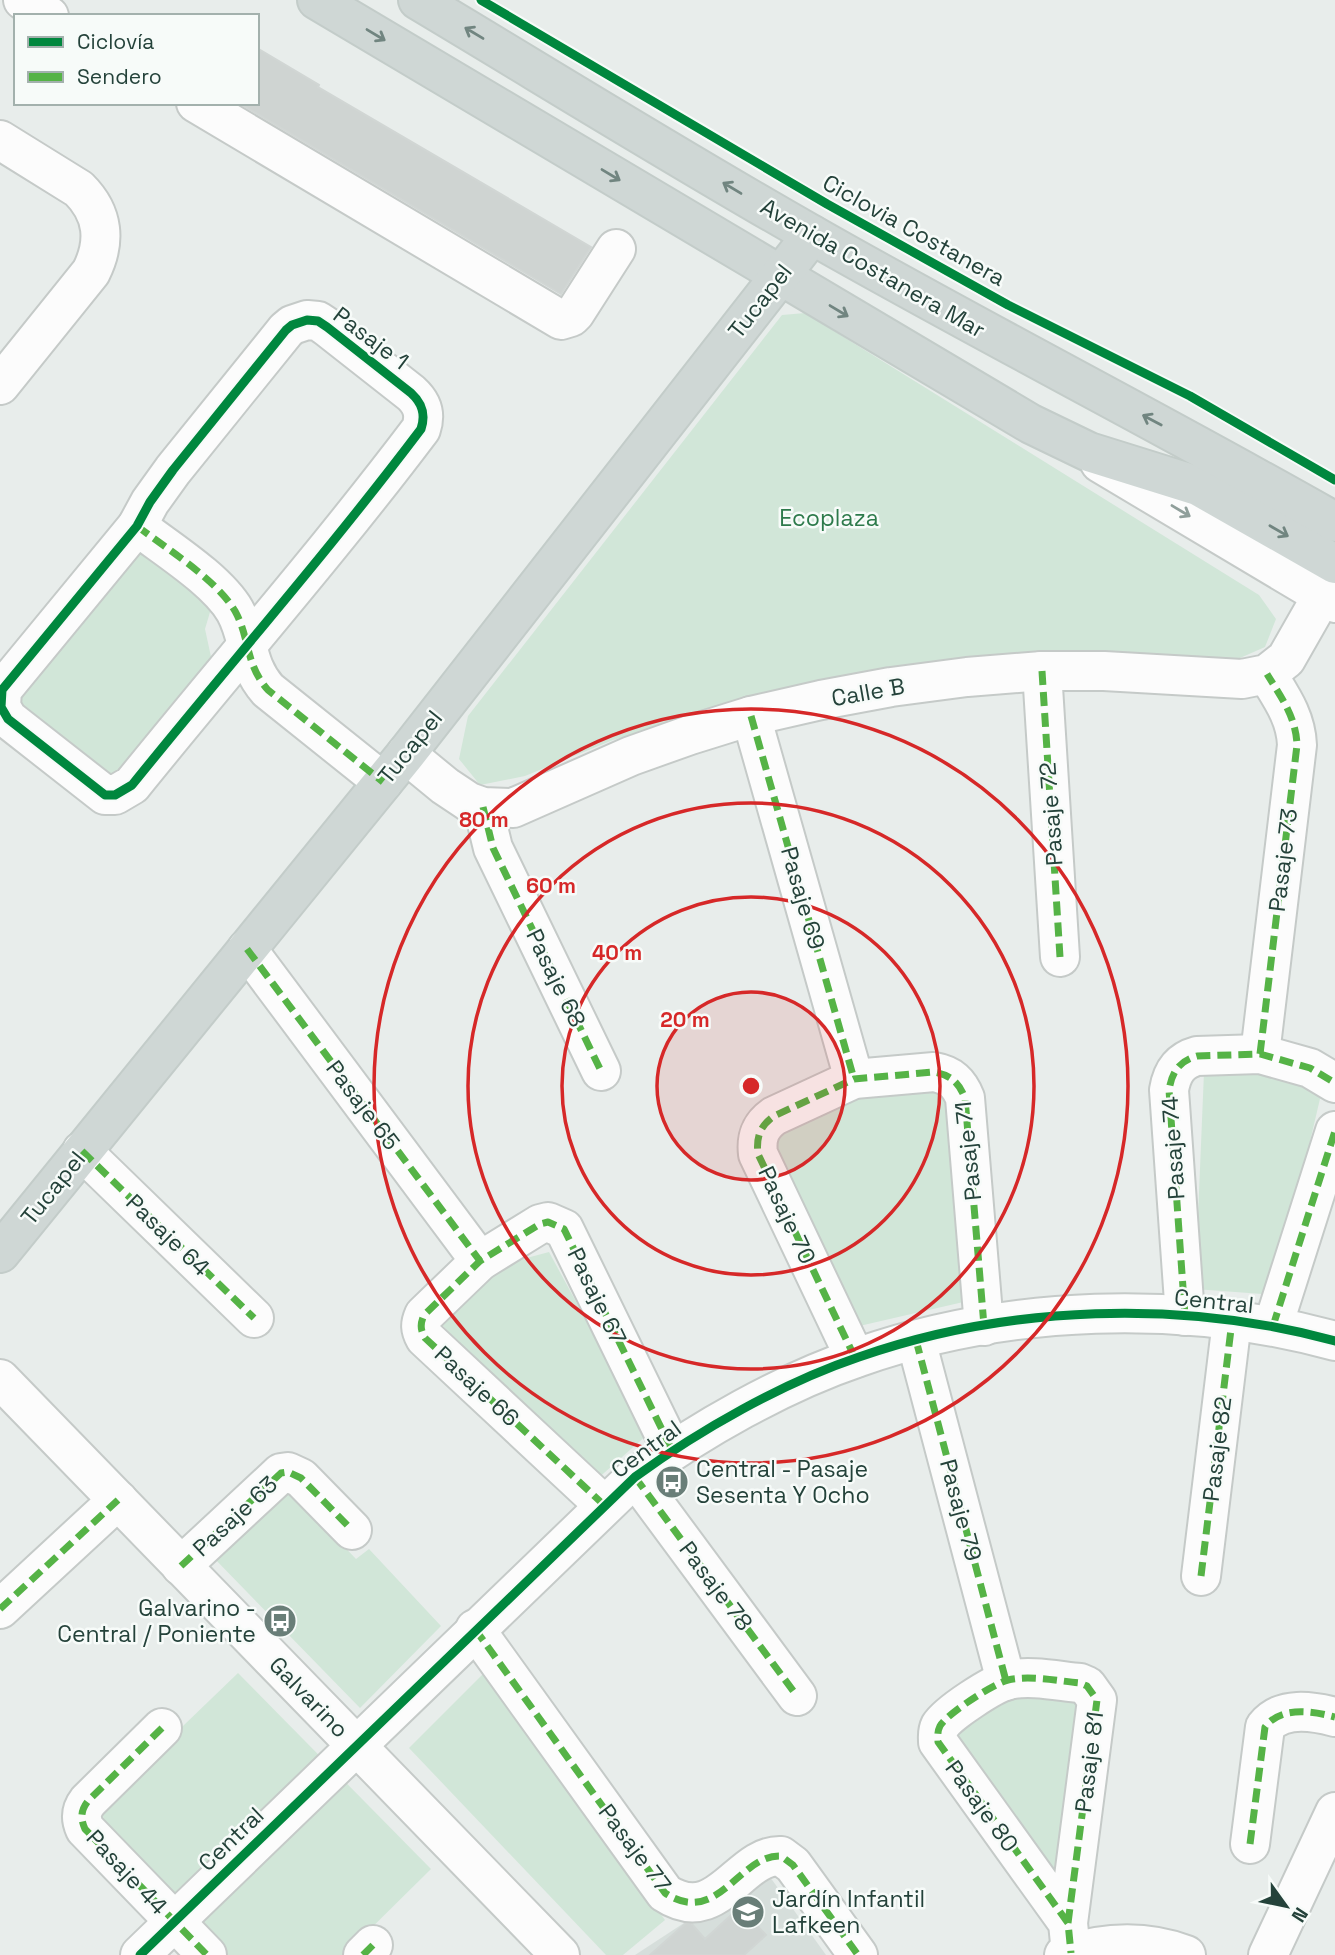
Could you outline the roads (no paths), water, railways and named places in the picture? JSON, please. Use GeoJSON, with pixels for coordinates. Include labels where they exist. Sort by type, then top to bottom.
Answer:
{"type":"FeatureCollection","features":[{"type":"Feature","properties":{"kind":"main road"},"geometry":{"type":"LineString","coordinates":[[317,0],[1031,424],[1088,452],[1198,486],[1331,588]]}},
{"type":"Feature","properties":{"kind":"main road","name":"Avenida Costanera Mar"},"geometry":{"type":"LineString","coordinates":[[418,0],[812,235],[997,338],[1185,437],[1335,522]]}},
{"type":"Feature","properties":{"kind":"main road","name":"Tucapel"},"geometry":{"type":"LineString","coordinates":[[0,1253],[394,768],[812,235]]}},
{"type":"Feature","properties":{"kind":"street"},"geometry":{"type":"LineString","coordinates":[[23,0],[46,14]]}},
{"type":"Feature","properties":{"kind":"street"},"geometry":{"type":"LineString","coordinates":[[199,105],[561,320],[575,313],[616,249]]}},
{"type":"Feature","properties":{"kind":"street"},"geometry":{"type":"LineString","coordinates":[[0,140],[89,199],[100,224],[102,241],[91,272],[0,386]]}},
{"type":"Feature","properties":{"kind":"street","name":"Pasaje 1"},"geometry":{"type":"LineString","coordinates":[[299,321],[318,321],[418,399],[424,414],[421,429],[132,785],[115,795],[105,795],[8,719],[0,699],[8,681],[137,526],[173,470],[286,330],[299,321]]}},
{"type":"Feature","properties":{"kind":"street","name":"Calle B"},"geometry":{"type":"LineString","coordinates":[[137,526],[225,597],[242,628],[254,670],[268,690],[394,768],[482,807],[513,808],[631,756],[751,716],[891,687],[1042,671],[1116,671],[1235,679],[1267,674]]}},
{"type":"Feature","properties":{"kind":"street"},"geometry":{"type":"LineString","coordinates":[[1267,674],[1277,668],[1293,650],[1331,588]]}},
{"type":"Feature","properties":{"kind":"street","name":"Pasaje 72"},"geometry":{"type":"LineString","coordinates":[[1042,671],[1060,957]]}},
{"type":"Feature","properties":{"kind":"street","name":"Pasaje 73"},"geometry":{"type":"LineString","coordinates":[[1260,1054],[1297,745],[1294,721],[1267,674]]}},
{"type":"Feature","properties":{"kind":"street","name":"Pasaje 69"},"geometry":{"type":"LineString","coordinates":[[751,716],[854,1079]]}},
{"type":"Feature","properties":{"kind":"street","name":"Pasaje 68"},"geometry":{"type":"LineString","coordinates":[[482,807],[493,849],[601,1071]]}},
{"type":"Feature","properties":{"kind":"street","name":"Pasaje 65"},"geometry":{"type":"LineString","coordinates":[[247,950],[480,1261]]}},
{"type":"Feature","properties":{"kind":"street"},"geometry":{"type":"LineString","coordinates":[[1260,1054],[1310,1068],[1335,1083]]}},
{"type":"Feature","properties":{"kind":"street","name":"Pasaje 74"},"geometry":{"type":"LineString","coordinates":[[1185,1316],[1168,1090],[1171,1079],[1182,1063],[1197,1056],[1260,1054]]}},
{"type":"Feature","properties":{"kind":"street","name":"Pasaje 71"},"geometry":{"type":"LineString","coordinates":[[854,1079],[934,1072],[945,1074],[961,1088],[965,1098],[984,1326]]}},
{"type":"Feature","properties":{"kind":"street","name":"Pasaje 70"},"geometry":{"type":"LineString","coordinates":[[854,1079],[774,1116],[765,1122],[757,1143],[758,1154],[855,1358]]}},
{"type":"Feature","properties":{"kind":"street"},"geometry":{"type":"LineString","coordinates":[[1273,1326],[1335,1131]]}},
{"type":"Feature","properties":{"kind":"street","name":"Pasaje 64"},"geometry":{"type":"LineString","coordinates":[[82,1151],[254,1318]]}},
{"type":"Feature","properties":{"kind":"street","name":"Pasaje 67"},"geometry":{"type":"LineString","coordinates":[[480,1261],[540,1224],[548,1222],[564,1229],[671,1450]]}},
{"type":"Feature","properties":{"kind":"street","name":"Pasaje 66"},"geometry":{"type":"LineString","coordinates":[[480,1261],[425,1315],[421,1331],[425,1338],[604,1505]]}},
{"type":"Feature","properties":{"kind":"street","name":"Central"},"geometry":{"type":"LineString","coordinates":[[140,1955],[635,1477],[671,1450],[767,1398],[855,1358],[916,1340],[984,1326],[1051,1317],[1118,1314],[1185,1316],[1273,1326],[1335,1340]]}},
{"type":"Feature","properties":{"kind":"street","name":"Pasaje 82"},"geometry":{"type":"LineString","coordinates":[[1201,1576],[1233,1321]]}},
{"type":"Feature","properties":{"kind":"street","name":"Pasaje 79"},"geometry":{"type":"LineString","coordinates":[[916,1340],[1006,1681]]}},
{"type":"Feature","properties":{"kind":"street","name":"Galvarino"},"geometry":{"type":"LineString","coordinates":[[0,1379],[560,1955]]}},
{"type":"Feature","properties":{"kind":"street","name":"Pasaje 63"},"geometry":{"type":"LineString","coordinates":[[181,1566],[281,1473],[288,1472],[301,1478],[352,1530]]}},
{"type":"Feature","properties":{"kind":"street","name":"Pasaje 78"},"geometry":{"type":"LineString","coordinates":[[635,1477],[797,1696]]}},
{"type":"Feature","properties":{"kind":"street"},"geometry":{"type":"LineString","coordinates":[[0,1609],[118,1500]]}},
{"type":"Feature","properties":{"kind":"street","name":"Pasaje 77"},"geometry":{"type":"LineString","coordinates":[[475,1629],[665,1893],[686,1903],[699,1903],[711,1898],[767,1858],[781,1856],[793,1865],[858,1955]]}},
{"type":"Feature","properties":{"kind":"street","name":"Pasaje 81"},"geometry":{"type":"LineString","coordinates":[[1006,1681],[1018,1679],[1080,1683],[1087,1686],[1097,1700],[1068,1944]]}},
{"type":"Feature","properties":{"kind":"street","name":"Pasaje 80"},"geometry":{"type":"LineString","coordinates":[[1006,1681],[993,1686],[948,1717],[937,1733],[938,1742],[1068,1944]]}},
{"type":"Feature","properties":{"kind":"street"},"geometry":{"type":"LineString","coordinates":[[1250,1844],[1265,1727],[1271,1719],[1285,1713],[1324,1714],[1335,1717]]}},
{"type":"Feature","properties":{"kind":"street","name":"Pasaje 44"},"geometry":{"type":"LineString","coordinates":[[162,1728],[88,1801],[81,1816],[85,1829],[175,1922]]}},
{"type":"Feature","properties":{"kind":"street"},"geometry":{"type":"LineString","coordinates":[[1268,1955],[1335,1812]]}},
{"type":"Feature","properties":{"kind":"street"},"geometry":{"type":"LineString","coordinates":[[175,1922],[207,1955]]}},
{"type":"Feature","properties":{"kind":"street"},"geometry":{"type":"LineString","coordinates":[[1068,1944],[1142,1944],[1186,1955]]}},
{"type":"Feature","properties":{"kind":"place","name":"Central - Pasaje Sesenta Y Ocho"},"geometry":{"type":"Point","coordinates":[672,1482]}},
{"type":"Feature","properties":{"kind":"place","name":"Galvarino - Central / Poniente"},"geometry":{"type":"Point","coordinates":[280,1621]}},
{"type":"Feature","properties":{"kind":"place","name":"Jardín Infantil Lafkeen"},"geometry":{"type":"Point","coordinates":[748,1912]}},
{"type":"Feature","properties":{"kind":"park label","name":"Ecoplaza"},"geometry":{"type":"Point","coordinates":[829,518]}}]}
